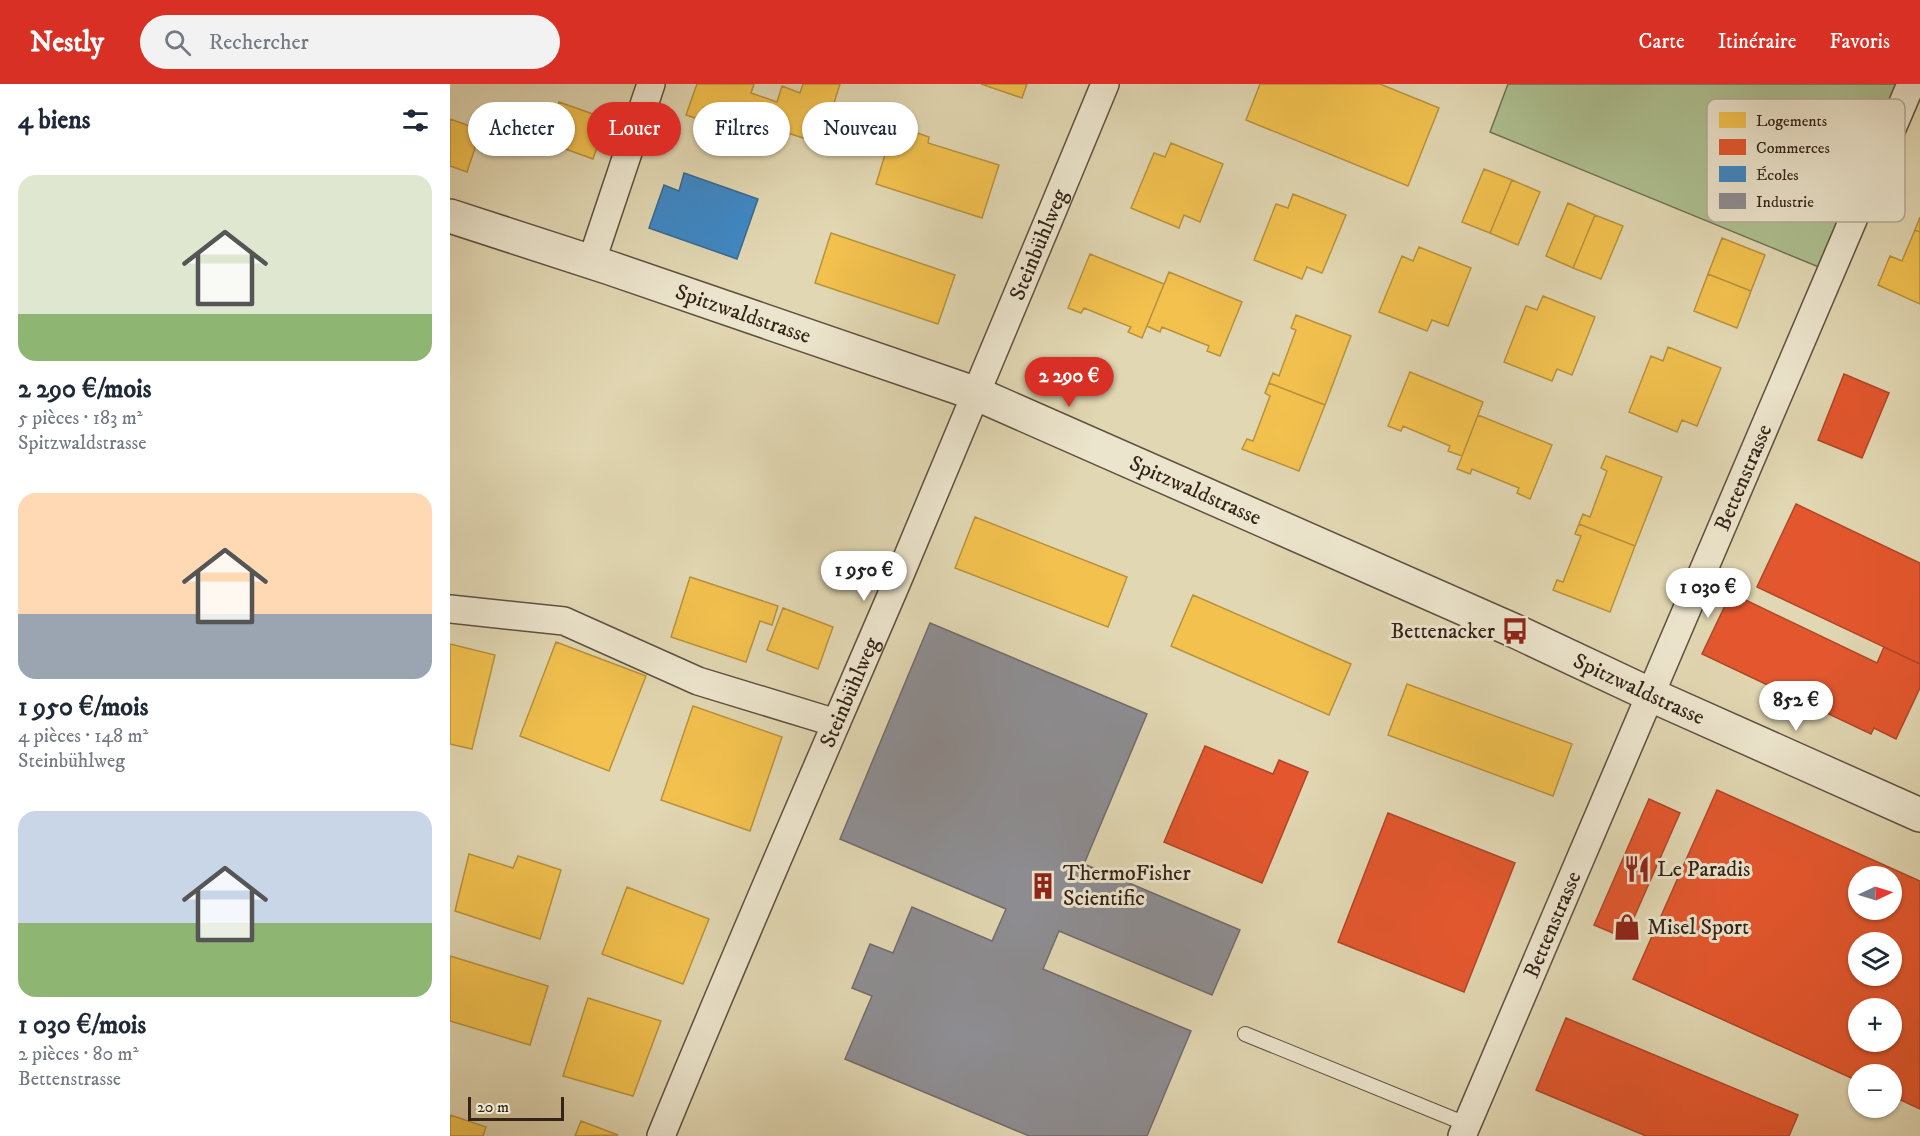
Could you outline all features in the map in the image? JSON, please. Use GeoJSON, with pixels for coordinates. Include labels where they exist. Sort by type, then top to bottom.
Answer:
{"type":"FeatureCollection","features":[{"type":"Feature","properties":{"kind":"street"},"geometry":{"type":"LineString","coordinates":[[591,263],[651,84]]}},
{"type":"Feature","properties":{"kind":"street","name":"Steinbühlweg"},"geometry":{"type":"LineString","coordinates":[[662,1136],[715,1005],[977,394],[1105,84]]}},
{"type":"Feature","properties":{"kind":"street","name":"Bettenstrasse"},"geometry":{"type":"LineString","coordinates":[[1905,99],[1911,84]]}},
{"type":"Feature","properties":{"kind":"street","name":"Spitzwaldstrasse"},"geometry":{"type":"LineString","coordinates":[[450,216],[977,394],[1515,632],[1651,696],[1920,815]]}},
{"type":"Feature","properties":{"kind":"street","name":"Bettenstrasse"},"geometry":{"type":"LineString","coordinates":[[1464,1130],[1852,222]]}},
{"type":"Feature","properties":{"kind":"street"},"geometry":{"type":"LineString","coordinates":[[450,609],[564,621],[698,681],[836,723]]}},
{"type":"Feature","properties":{"kind":"lane"},"geometry":{"type":"LineString","coordinates":[[1245,1034],[1464,1130]]}},
{"type":"Feature","properties":{"kind":"green space"},"geometry":{"type":"Polygon","coordinates":[[[1508,84],[1911,84],[1905,99],[1707,99],[1707,221],[1490,132],[1508,84]]]}},
{"type":"Feature","properties":{"kind":"green space"},"geometry":{"type":"Polygon","coordinates":[[[1709,222],[1852,222],[1831,272],[1709,222]]]}},
{"type":"Feature","properties":{"kind":"building: Logements"},"geometry":{"type":"Polygon","coordinates":[[[697,84],[754,84],[751,93],[777,102],[693,102],[693,117],[686,115],[697,84]]]}},
{"type":"Feature","properties":{"kind":"building: Logements"},"geometry":{"type":"Polygon","coordinates":[[[803,84],[840,84],[834,102],[802,102],[802,138],[790,134],[790,102],[777,102],[782,86],[800,93],[803,84]]]}},
{"type":"Feature","properties":{"kind":"building: Logements"},"geometry":{"type":"Polygon","coordinates":[[[981,84],[1027,84],[1022,98],[981,84]]]}},
{"type":"Feature","properties":{"kind":"building: Logements"},"geometry":{"type":"Polygon","coordinates":[[[1260,84],[1380,84],[1439,108],[1408,186],[1246,120],[1260,84]]]}},
{"type":"Feature","properties":{"kind":"building: Logements"},"geometry":{"type":"Polygon","coordinates":[[[575,108],[587,112],[587,156],[594,156],[593,159],[575,152],[575,108]]]}},
{"type":"Feature","properties":{"kind":"building: Logements"},"geometry":{"type":"Polygon","coordinates":[[[450,119],[468,125],[468,156],[472,156],[467,172],[450,166],[450,119]]]}},
{"type":"Feature","properties":{"kind":"building: Logements"},"geometry":{"type":"Polygon","coordinates":[[[918,133],[929,137],[928,143],[999,165],[982,218],[876,184],[885,156],[918,156],[918,133]]]}},
{"type":"Feature","properties":{"kind":"building: Logements"},"geometry":{"type":"Polygon","coordinates":[[[1171,143],[1223,164],[1200,222],[1184,215],[1179,228],[1131,208],[1154,153],[1165,157],[1171,143]]]}},
{"type":"Feature","properties":{"kind":"building: Logements"},"geometry":{"type":"Polygon","coordinates":[[[1484,169],[1512,180],[1490,233],[1462,222],[1484,169]]]}},
{"type":"Feature","properties":{"kind":"building: Logements"},"geometry":{"type":"Polygon","coordinates":[[[1512,180],[1540,192],[1518,245],[1490,233],[1512,180]]]}},
{"type":"Feature","properties":{"kind":"building: Logements"},"geometry":{"type":"Polygon","coordinates":[[[1293,194],[1346,215],[1322,273],[1307,267],[1302,279],[1254,260],[1276,204],[1288,208],[1293,194]]]}},
{"type":"Feature","properties":{"kind":"building: Logements"},"geometry":{"type":"Polygon","coordinates":[[[1568,203],[1595,215],[1573,268],[1546,256],[1568,203]]]}},
{"type":"Feature","properties":{"kind":"building: Logements"},"geometry":{"type":"Polygon","coordinates":[[[1595,215],[1623,226],[1601,279],[1573,268],[1595,215]]]}},
{"type":"Feature","properties":{"kind":"building: Logements"},"geometry":{"type":"Polygon","coordinates":[[[1920,217],[1920,232],[1915,230],[1920,217]]]}},
{"type":"Feature","properties":{"kind":"building: Logements"},"geometry":{"type":"Polygon","coordinates":[[[1915,230],[1920,232],[1920,304],[1878,285],[1890,256],[1902,261],[1915,230]]]}},
{"type":"Feature","properties":{"kind":"building: Logements"},"geometry":{"type":"Polygon","coordinates":[[[831,233],[955,275],[938,324],[815,283],[831,233]]]}},
{"type":"Feature","properties":{"kind":"building: Logements"},"geometry":{"type":"Polygon","coordinates":[[[1722,238],[1765,255],[1751,291],[1708,274],[1722,238]]]}},
{"type":"Feature","properties":{"kind":"building: Logements"},"geometry":{"type":"Polygon","coordinates":[[[1419,247],[1471,268],[1448,326],[1432,320],[1427,331],[1379,312],[1402,256],[1413,261],[1419,247]]]}},
{"type":"Feature","properties":{"kind":"building: Logements"},"geometry":{"type":"Polygon","coordinates":[[[1090,254],[1164,284],[1142,338],[1128,332],[1131,327],[1084,308],[1081,313],[1068,308],[1090,254]]]}},
{"type":"Feature","properties":{"kind":"building: Logements"},"geometry":{"type":"Polygon","coordinates":[[[1169,272],[1242,302],[1220,356],[1207,351],[1209,346],[1162,327],[1160,332],[1147,326],[1169,272]]]}},
{"type":"Feature","properties":{"kind":"building: Logements"},"geometry":{"type":"Polygon","coordinates":[[[1708,274],[1751,291],[1737,328],[1694,311],[1708,274]]]}},
{"type":"Feature","properties":{"kind":"building: Logements"},"geometry":{"type":"Polygon","coordinates":[[[1543,296],[1595,317],[1572,375],[1557,369],[1552,381],[1504,362],[1526,306],[1537,310],[1543,296]]]}},
{"type":"Feature","properties":{"kind":"building: Logements"},"geometry":{"type":"Polygon","coordinates":[[[1296,315],[1351,336],[1325,405],[1269,383],[1273,373],[1279,376],[1296,330],[1291,328],[1296,315]]]}},
{"type":"Feature","properties":{"kind":"building: Logements"},"geometry":{"type":"Polygon","coordinates":[[[1668,347],[1721,368],[1697,426],[1682,420],[1677,432],[1629,412],[1651,356],[1663,361],[1668,347]]]}},
{"type":"Feature","properties":{"kind":"building: Logements"},"geometry":{"type":"Polygon","coordinates":[[[1410,372],[1483,402],[1462,456],[1448,451],[1450,446],[1403,426],[1401,431],[1388,426],[1410,372]]]}},
{"type":"Feature","properties":{"kind":"building: Logements"},"geometry":{"type":"Polygon","coordinates":[[[1269,383],[1325,405],[1299,471],[1242,449],[1247,439],[1253,441],[1270,396],[1265,393],[1269,383]]]}},
{"type":"Feature","properties":{"kind":"building: Logements"},"geometry":{"type":"Polygon","coordinates":[[[1478,415],[1552,445],[1530,499],[1517,493],[1519,488],[1472,469],[1470,474],[1457,469],[1478,415]]]}},
{"type":"Feature","properties":{"kind":"building: Logements"},"geometry":{"type":"Polygon","coordinates":[[[1606,456],[1662,477],[1635,546],[1579,524],[1583,514],[1590,517],[1607,471],[1601,468],[1606,456]]]}},
{"type":"Feature","properties":{"kind":"building: Logements"},"geometry":{"type":"Polygon","coordinates":[[[975,517],[1127,577],[1108,627],[955,568],[975,517]]]}},
{"type":"Feature","properties":{"kind":"building: Logements"},"geometry":{"type":"Polygon","coordinates":[[[1579,524],[1635,546],[1610,612],[1553,590],[1557,580],[1563,582],[1581,536],[1575,534],[1579,524]]]}},
{"type":"Feature","properties":{"kind":"building: Logements"},"geometry":{"type":"Polygon","coordinates":[[[690,577],[778,606],[772,625],[760,621],[746,662],[671,637],[690,577]]]}},
{"type":"Feature","properties":{"kind":"building: Logements"},"geometry":{"type":"Polygon","coordinates":[[[1193,595],[1351,664],[1329,715],[1171,646],[1193,595]]]}},
{"type":"Feature","properties":{"kind":"building: Logements"},"geometry":{"type":"Polygon","coordinates":[[[783,608],[833,627],[818,669],[767,650],[783,608]]]}},
{"type":"Feature","properties":{"kind":"building: Logements"},"geometry":{"type":"Polygon","coordinates":[[[556,642],[646,676],[609,771],[520,736],[556,642]]]}},
{"type":"Feature","properties":{"kind":"building: Logements"},"geometry":{"type":"Polygon","coordinates":[[[450,644],[495,655],[472,749],[450,744],[450,644]]]}},
{"type":"Feature","properties":{"kind":"building: Logements"},"geometry":{"type":"Polygon","coordinates":[[[1407,684],[1572,744],[1553,796],[1388,735],[1407,684]]]}},
{"type":"Feature","properties":{"kind":"building: Logements"},"geometry":{"type":"Polygon","coordinates":[[[693,706],[782,737],[750,831],[661,800],[693,706]]]}},
{"type":"Feature","properties":{"kind":"building: Logements"},"geometry":{"type":"Polygon","coordinates":[[[469,854],[513,868],[518,856],[561,870],[540,939],[455,911],[469,854]]]}},
{"type":"Feature","properties":{"kind":"building: Logements"},"geometry":{"type":"Polygon","coordinates":[[[627,887],[709,919],[683,984],[602,954],[627,887]]]}},
{"type":"Feature","properties":{"kind":"building: Logements"},"geometry":{"type":"Polygon","coordinates":[[[450,956],[548,986],[530,1045],[450,1021],[450,956]]]}},
{"type":"Feature","properties":{"kind":"building: Logements"},"geometry":{"type":"Polygon","coordinates":[[[588,998],[661,1021],[633,1096],[563,1076],[588,998]]]}},
{"type":"Feature","properties":{"kind":"building: Logements"},"geometry":{"type":"Polygon","coordinates":[[[450,1115],[486,1127],[483,1136],[450,1136],[450,1115]]]}},
{"type":"Feature","properties":{"kind":"building: Logements"},"geometry":{"type":"Polygon","coordinates":[[[581,1121],[618,1135],[575,1136],[581,1121]]]}},
{"type":"Feature","properties":{"kind":"building: Commerces"},"geometry":{"type":"Polygon","coordinates":[[[1844,374],[1889,393],[1862,458],[1818,440],[1844,374]]]}},
{"type":"Feature","properties":{"kind":"building: Commerces"},"geometry":{"type":"Polygon","coordinates":[[[1796,504],[1920,563],[1920,664],[1757,587],[1796,504]]]}},
{"type":"Feature","properties":{"kind":"building: Commerces"},"geometry":{"type":"Polygon","coordinates":[[[1731,593],[1877,663],[1884,647],[1920,664],[1920,688],[1896,739],[1874,728],[1871,734],[1702,654],[1731,593]]]}},
{"type":"Feature","properties":{"kind":"building: Commerces"},"geometry":{"type":"Polygon","coordinates":[[[1205,746],[1273,774],[1279,760],[1308,772],[1262,883],[1164,842],[1205,746]]]}},
{"type":"Feature","properties":{"kind":"building: Commerces"},"geometry":{"type":"Polygon","coordinates":[[[1717,790],[1887,866],[1848,866],[1848,920],[1902,920],[1902,873],[1920,881],[1920,1109],[1902,1101],[1902,1064],[1848,1064],[1848,1076],[1633,979],[1717,790]]]}},
{"type":"Feature","properties":{"kind":"building: Commerces","name":"Le Paradis"},"geometry":{"type":"Polygon","coordinates":[[[1649,799],[1680,813],[1625,938],[1594,925],[1649,799]]]}},
{"type":"Feature","properties":{"kind":"building: Commerces"},"geometry":{"type":"Polygon","coordinates":[[[1388,813],[1515,863],[1464,992],[1338,942],[1388,813]]]}},
{"type":"Feature","properties":{"kind":"building: Commerces"},"geometry":{"type":"Polygon","coordinates":[[[1566,1018],[1798,1115],[1789,1136],[1646,1136],[1536,1090],[1566,1018]]]}},
{"type":"Feature","properties":{"kind":"building: Écoles"},"geometry":{"type":"Polygon","coordinates":[[[684,173],[758,199],[737,259],[649,228],[664,185],[679,191],[684,173]]]}},
{"type":"Feature","properties":{"kind":"building: Industrie","name":"ThermoFisher Scientific"},"geometry":{"type":"Polygon","coordinates":[[[930,623],[1147,714],[1084,864],[1240,930],[1212,995],[1059,931],[1043,969],[1191,1031],[1147,1136],[1029,1136],[845,1059],[872,996],[852,988],[870,944],[893,953],[912,907],[992,941],[1006,909],[840,839],[930,623]]]}},
{"type":"Feature","properties":{"kind":"place","name":"Bettenacker"},"geometry":{"type":"Point","coordinates":[1515,631]}},
{"type":"Feature","properties":{"kind":"place","name":"Le Paradis"},"geometry":{"type":"Point","coordinates":[1637,869]}},
{"type":"Feature","properties":{"kind":"place","name":"ThermoFisher Scientific"},"geometry":{"type":"Point","coordinates":[1043,886]}},
{"type":"Feature","properties":{"kind":"place","name":"Misel Sport"},"geometry":{"type":"Point","coordinates":[1627,927]}}]}
